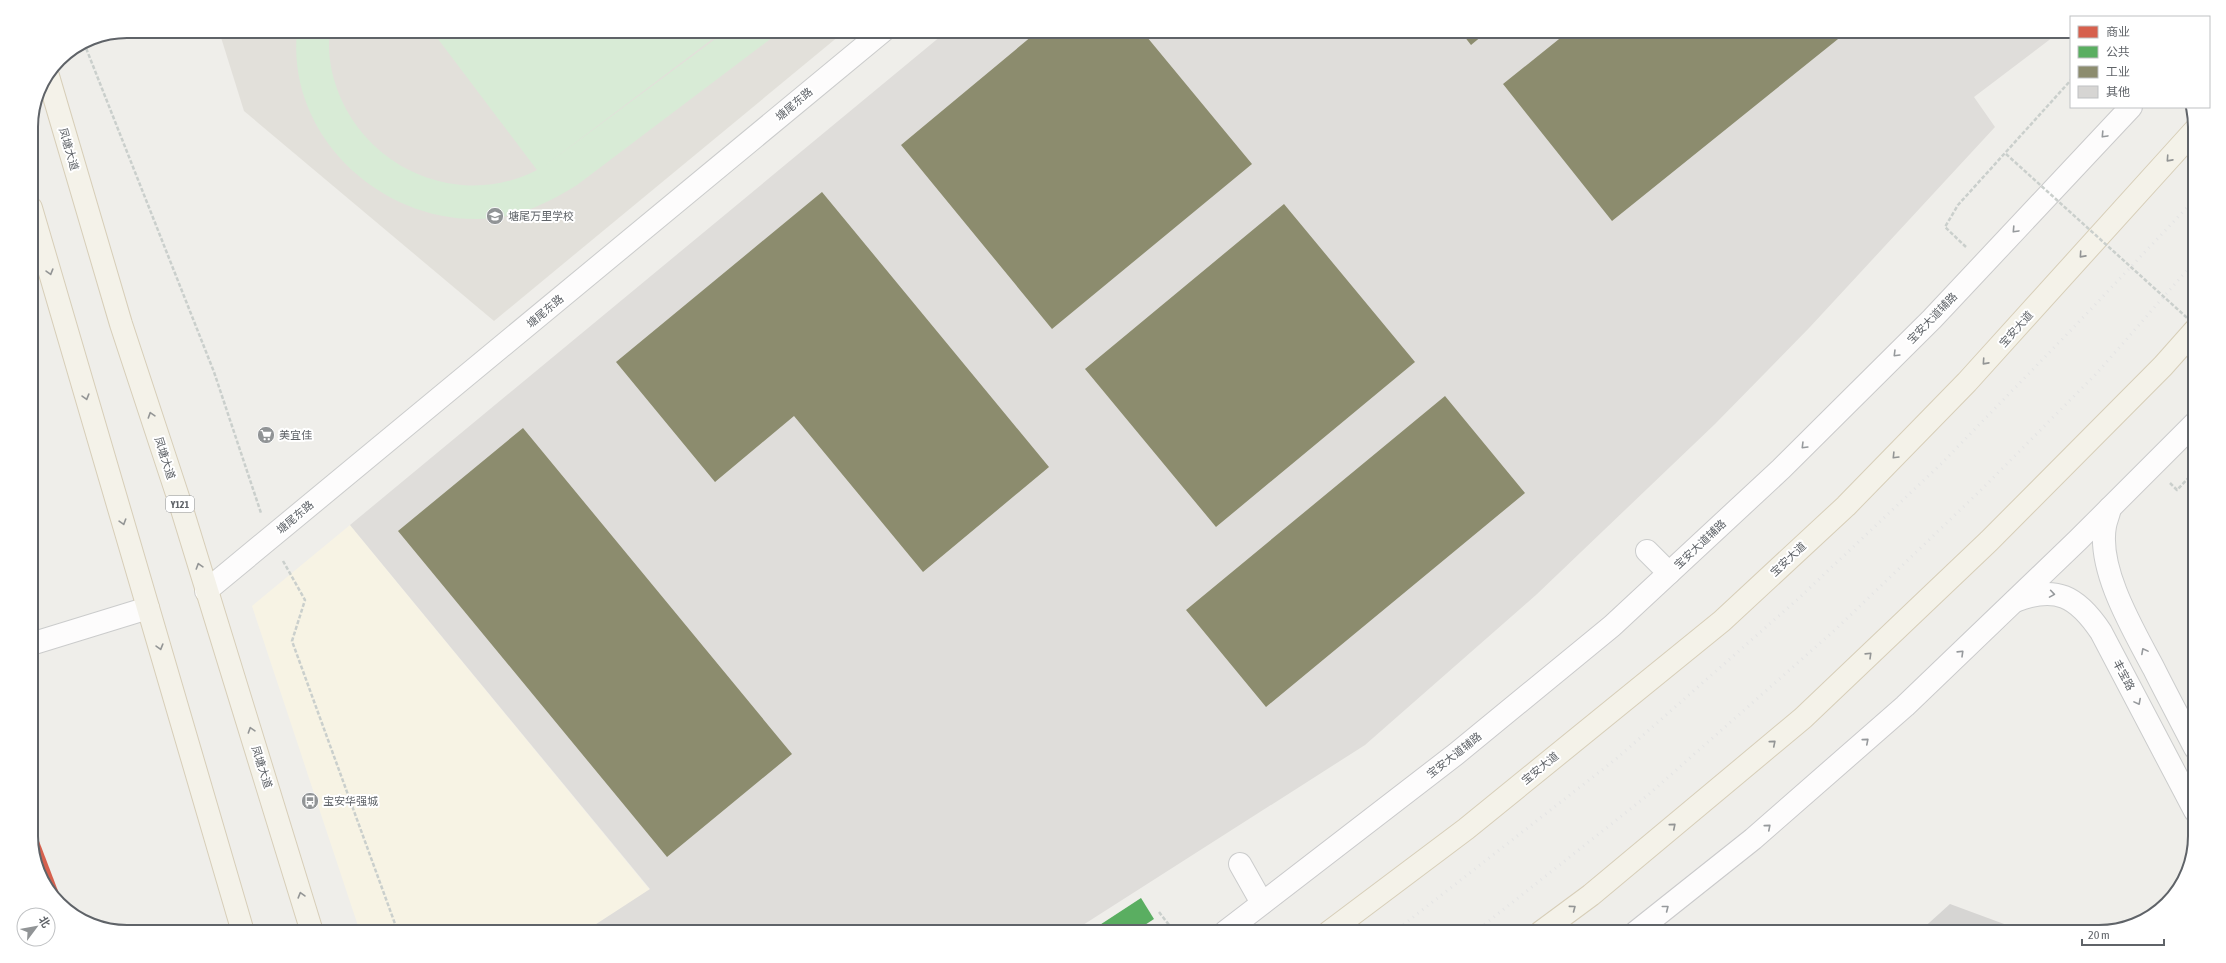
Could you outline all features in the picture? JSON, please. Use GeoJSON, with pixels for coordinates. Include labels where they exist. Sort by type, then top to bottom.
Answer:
{"type":"FeatureCollection","features":[{"type":"Feature","properties":{"kind":"main road","name":"塘尾东路"},"geometry":{"type":"LineString","coordinates":[[206,590],[875,38]]}},
{"type":"Feature","properties":{"kind":"main road","name":"凤塘大道"},"geometry":{"type":"LineString","coordinates":[[50,82],[121,324],[180,503],[279,819],[310,925]]}},
{"type":"Feature","properties":{"kind":"main road","name":"宝安大道辅路"},"geometry":{"type":"LineString","coordinates":[[1234,925],[1456,754],[1612,626],[1781,469],[1932,319],[2130,108]]}},
{"type":"Feature","properties":{"kind":"main road","name":"宝安大道"},"geometry":{"type":"LineString","coordinates":[[1338,925],[1466,828],[1722,621],[1841,511],[1968,382],[2188,138]]}},
{"type":"Feature","properties":{"kind":"main road"},"geometry":{"type":"LineString","coordinates":[[38,232],[241,925]]}},
{"type":"Feature","properties":{"kind":"main road"},"geometry":{"type":"LineString","coordinates":[[1550,925],[1591,895],[1803,718],[1989,541],[2163,366],[2188,338]]}},
{"type":"Feature","properties":{"kind":"main road"},"geometry":{"type":"LineString","coordinates":[[1645,925],[1754,840],[1905,706],[2015,601],[2188,430]]}},
{"type":"Feature","properties":{"kind":"main road"},"geometry":{"type":"LineString","coordinates":[[2110,508],[2105,526],[2104,543],[2108,566],[2116,591],[2126,615],[2188,735]]}},
{"type":"Feature","properties":{"kind":"main road"},"geometry":{"type":"LineString","coordinates":[[1647,552],[1669,573]]}},
{"type":"Feature","properties":{"kind":"main road","name":"丰宝路"},"geometry":{"type":"LineString","coordinates":[[2015,601],[2032,594],[2046,592],[2061,595],[2076,603],[2089,614],[2101,632],[2188,798]]}},
{"type":"Feature","properties":{"kind":"main road"},"geometry":{"type":"LineString","coordinates":[[38,642],[148,608]]}},
{"type":"Feature","properties":{"kind":"main road"},"geometry":{"type":"LineString","coordinates":[[1240,864],[1262,903]]}},
{"type":"Feature","properties":{"kind":"path"},"geometry":{"type":"LineString","coordinates":[[86,48],[214,372],[270,538],[305,600],[292,641],[395,925]]}},
{"type":"Feature","properties":{"kind":"path"},"geometry":{"type":"LineString","coordinates":[[1967,248],[1945,227],[1958,205],[2006,154],[2070,81]]}},
{"type":"Feature","properties":{"kind":"path"},"geometry":{"type":"LineString","coordinates":[[2006,154],[2188,320]]}},
{"type":"Feature","properties":{"kind":"path"},"geometry":{"type":"LineString","coordinates":[[2165,478],[2177,490],[2188,479]]}},
{"type":"Feature","properties":{"kind":"path"},"geometry":{"type":"LineString","coordinates":[[1159,912],[1169,925]]}},
{"type":"Feature","properties":{"kind":"shaded area","name":"塘尾万里学校"},"geometry":{"type":"Polygon","coordinates":[[[221,38],[837,38],[494,321],[244,111],[221,38]]]}},
{"type":"Feature","properties":{"kind":"shaded area"},"geometry":{"type":"Polygon","coordinates":[[[939,38],[2052,38],[1974,97],[1995,127],[1810,327],[1715,424],[1536,595],[1365,745],[1083,925],[595,925],[650,889],[350,525],[939,38]]]}},
{"type":"Feature","properties":{"kind":"shaded area"},"geometry":{"type":"Polygon","coordinates":[[[350,525],[650,890],[595,925],[358,925],[252,606],[350,525]]]}},
{"type":"Feature","properties":{"kind":"green space"},"geometry":{"type":"Polygon","coordinates":[[[297,38],[329,38],[330,63],[339,94],[353,121],[372,144],[395,162],[422,176],[450,183],[479,185],[508,181],[537,170],[437,38],[714,38],[543,167],[717,38],[772,38],[577,185],[537,206],[516,214],[493,218],[454,218],[417,209],[382,192],[352,170],[326,141],[308,108],[298,71],[297,38]]]}},
{"type":"Feature","properties":{"kind":"building: 商业"},"geometry":{"type":"Polygon","coordinates":[[[38,838],[59,894],[47,876],[40,854],[38,838]]]}},
{"type":"Feature","properties":{"kind":"building: 公共"},"geometry":{"type":"Polygon","coordinates":[[[1141,898],[1154,919],[1145,925],[1100,925],[1141,898]]]}},
{"type":"Feature","properties":{"kind":"building: 工业"},"geometry":{"type":"Polygon","coordinates":[[[1030,38],[1148,38],[1252,164],[1052,329],[901,145],[1030,38]]]}},
{"type":"Feature","properties":{"kind":"building: 工业"},"geometry":{"type":"Polygon","coordinates":[[[1466,38],[1480,38],[1471,45],[1466,38]]]}},
{"type":"Feature","properties":{"kind":"building: 工业"},"geometry":{"type":"Polygon","coordinates":[[[1560,38],[1839,38],[1612,221],[1503,84],[1560,38]]]}},
{"type":"Feature","properties":{"kind":"building: 工业"},"geometry":{"type":"Polygon","coordinates":[[[822,192],[1049,467],[923,572],[794,416],[715,482],[616,362],[822,192]]]}},
{"type":"Feature","properties":{"kind":"building: 工业"},"geometry":{"type":"Polygon","coordinates":[[[1284,204],[1415,362],[1216,527],[1085,369],[1284,204]]]}},
{"type":"Feature","properties":{"kind":"building: 工业"},"geometry":{"type":"Polygon","coordinates":[[[1445,396],[1525,493],[1266,707],[1186,610],[1445,396]]]}},
{"type":"Feature","properties":{"kind":"building: 工业"},"geometry":{"type":"Polygon","coordinates":[[[523,428],[792,754],[667,857],[398,531],[523,428]]]}},
{"type":"Feature","properties":{"kind":"building: 其他"},"geometry":{"type":"Polygon","coordinates":[[[1950,904],[2007,925],[1927,925],[1950,904]]]}},
{"type":"Feature","properties":{"kind":"railway"},"geometry":{"type":"LineString","coordinates":[[1403,925],[1616,759],[1798,599],[1941,464],[2075,326],[2188,206]]}},
{"type":"Feature","properties":{"kind":"railway"},"geometry":{"type":"LineString","coordinates":[[1484,925],[1648,795],[1836,629],[1981,490],[2097,373],[2188,269]]}},
{"type":"Feature","properties":{"kind":"place","name":"塘尾万里学校"},"geometry":{"type":"Point","coordinates":[495,216]}},
{"type":"Feature","properties":{"kind":"place","name":"美宜佳"},"geometry":{"type":"Point","coordinates":[266,435]}},
{"type":"Feature","properties":{"kind":"place","name":"宝安华强城"},"geometry":{"type":"Point","coordinates":[310,801]}}]}
